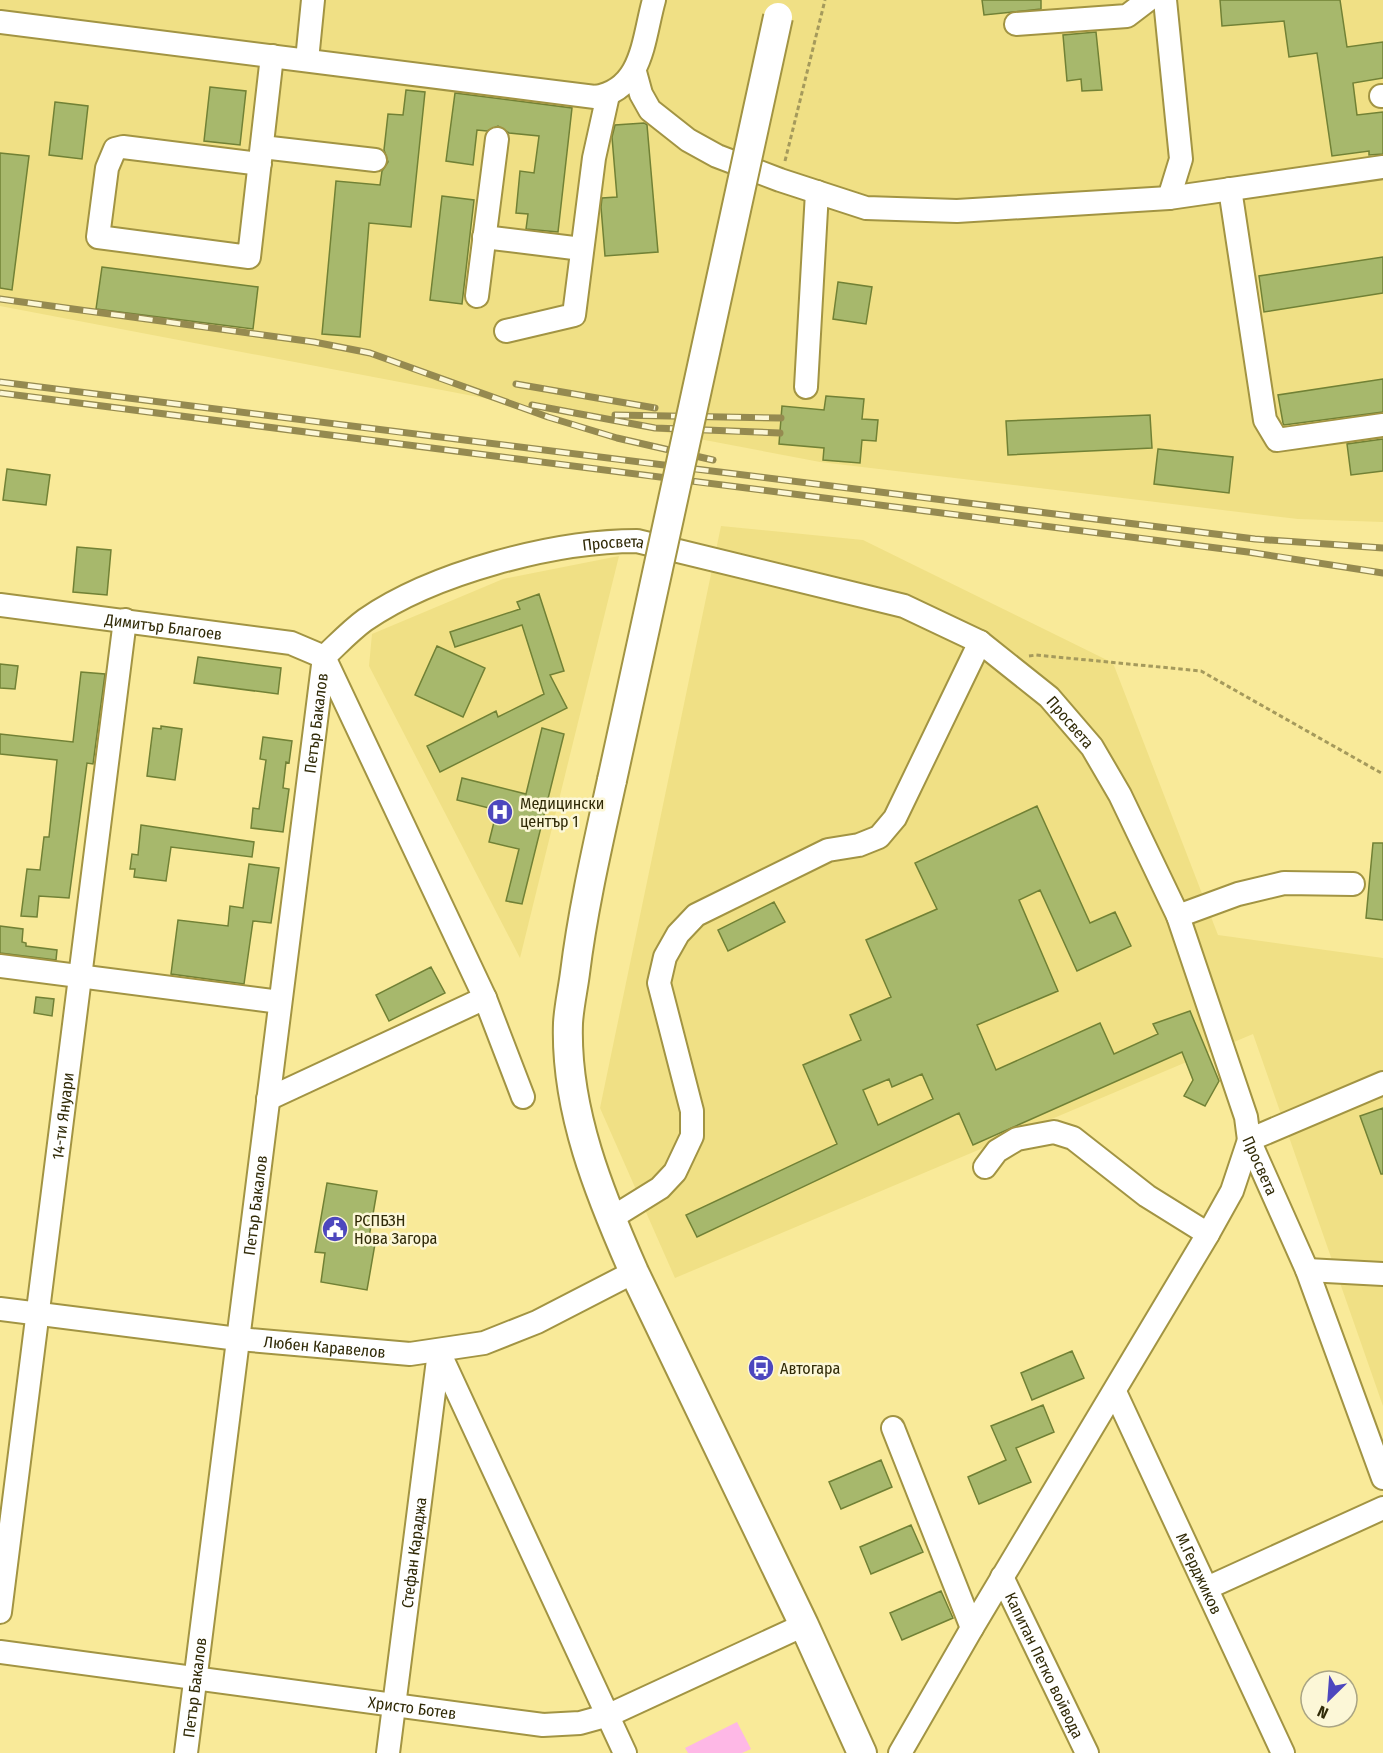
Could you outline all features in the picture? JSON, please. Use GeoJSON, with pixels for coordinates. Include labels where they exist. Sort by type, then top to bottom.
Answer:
{"type":"FeatureCollection","features":[{"type":"Feature","properties":{"kind":"main road"},"geometry":{"type":"LineString","coordinates":[[779,8],[581,927],[568,1023],[573,1087],[583,1140],[610,1219],[804,1624],[862,1753]]}},
{"type":"Feature","properties":{"kind":"street"},"geometry":{"type":"LineString","coordinates":[[307,60],[313,0]]}},
{"type":"Feature","properties":{"kind":"street"},"geometry":{"type":"LineString","coordinates":[[0,22],[595,98],[608,95],[625,85],[635,72],[654,0]]}},
{"type":"Feature","properties":{"kind":"street"},"geometry":{"type":"LineString","coordinates":[[1016,24],[1127,16],[1148,0]]}},
{"type":"Feature","properties":{"kind":"street"},"geometry":{"type":"LineString","coordinates":[[1166,0],[1182,159],[1169,198]]}},
{"type":"Feature","properties":{"kind":"street"},"geometry":{"type":"LineString","coordinates":[[272,56],[261,156],[249,257],[98,237],[107,168],[115,149],[123,147],[261,156],[375,160]]}},
{"type":"Feature","properties":{"kind":"street"},"geometry":{"type":"LineString","coordinates":[[635,72],[641,93],[650,110],[662,122],[717,156],[780,180],[866,208],[957,211],[1169,198],[1383,167]]}},
{"type":"Feature","properties":{"kind":"street"},"geometry":{"type":"LineString","coordinates":[[506,331],[574,315],[594,158],[608,95]]}},
{"type":"Feature","properties":{"kind":"street"},"geometry":{"type":"LineString","coordinates":[[477,296],[497,139]]}},
{"type":"Feature","properties":{"kind":"street"},"geometry":{"type":"LineString","coordinates":[[1230,189],[1265,420],[1277,440],[1383,425]]}},
{"type":"Feature","properties":{"kind":"street"},"geometry":{"type":"LineString","coordinates":[[806,387],[817,192]]}},
{"type":"Feature","properties":{"kind":"street"},"geometry":{"type":"LineString","coordinates":[[484,237],[582,249]]}},
{"type":"Feature","properties":{"kind":"street","name":"Просвета"},"geometry":{"type":"LineString","coordinates":[[324,657],[365,621],[403,598],[488,565],[557,548],[599,541],[637,541],[904,606],[981,642],[1049,697],[1092,747],[1120,795],[1178,916],[1246,1117],[1249,1140],[1307,1270],[1383,1478]]}},
{"type":"Feature","properties":{"kind":"street","name":"Димитър Благоев"},"geometry":{"type":"LineString","coordinates":[[0,605],[291,643],[324,657]]}},
{"type":"Feature","properties":{"kind":"street","name":"14-ти Януари"},"geometry":{"type":"LineString","coordinates":[[0,1612],[125,620]]}},
{"type":"Feature","properties":{"kind":"street"},"geometry":{"type":"LineString","coordinates":[[610,1219],[660,1188],[675,1172],[692,1136],[692,1111],[658,982],[665,957],[678,934],[696,915],[828,850],[859,845],[879,837],[895,818],[981,642]]}},
{"type":"Feature","properties":{"kind":"street"},"geometry":{"type":"LineString","coordinates":[[324,657],[485,998],[523,1097]]}},
{"type":"Feature","properties":{"kind":"street","name":"Петър Бакалов"},"geometry":{"type":"LineString","coordinates":[[186,1753],[324,657]]}},
{"type":"Feature","properties":{"kind":"street"},"geometry":{"type":"LineString","coordinates":[[1178,916],[1238,894],[1284,883],[1353,885]]}},
{"type":"Feature","properties":{"kind":"street"},"geometry":{"type":"LineString","coordinates":[[0,966],[280,1002]]}},
{"type":"Feature","properties":{"kind":"street"},"geometry":{"type":"LineString","coordinates":[[268,1099],[485,998]]}},
{"type":"Feature","properties":{"kind":"street"},"geometry":{"type":"LineString","coordinates":[[900,1753],[1002,1577],[1208,1234],[1232,1191],[1249,1140],[1383,1083]]}},
{"type":"Feature","properties":{"kind":"street"},"geometry":{"type":"LineString","coordinates":[[985,1167],[997,1151],[1017,1139],[1054,1132],[1072,1138],[1147,1196],[1208,1234]]}},
{"type":"Feature","properties":{"kind":"street"},"geometry":{"type":"LineString","coordinates":[[1307,1270],[1383,1274]]}},
{"type":"Feature","properties":{"kind":"street","name":"Любен Каравелов"},"geometry":{"type":"LineString","coordinates":[[0,1309],[238,1339],[410,1354],[439,1352],[484,1343],[506,1335],[537,1322],[634,1272]]}},
{"type":"Feature","properties":{"kind":"street"},"geometry":{"type":"LineString","coordinates":[[439,1352],[625,1753]]}},
{"type":"Feature","properties":{"kind":"street","name":"Стефан Караджа"},"geometry":{"type":"LineString","coordinates":[[388,1753],[439,1352]]}},
{"type":"Feature","properties":{"kind":"street","name":"М.Герджиков"},"geometry":{"type":"LineString","coordinates":[[1115,1392],[1283,1753]]}},
{"type":"Feature","properties":{"kind":"street"},"geometry":{"type":"LineString","coordinates":[[893,1428],[972,1628]]}},
{"type":"Feature","properties":{"kind":"street"},"geometry":{"type":"LineString","coordinates":[[1207,1588],[1383,1508]]}},
{"type":"Feature","properties":{"kind":"street","name":"Капитан Петко войвода"},"geometry":{"type":"LineString","coordinates":[[1002,1577],[1087,1753]]}},
{"type":"Feature","properties":{"kind":"street","name":"Христо Ботев"},"geometry":{"type":"LineString","coordinates":[[0,1652],[195,1680],[395,1703],[543,1725],[579,1723],[609,1715],[804,1624]]}},
{"type":"Feature","properties":{"kind":"path"},"geometry":{"type":"LineString","coordinates":[[780,180],[825,0]]}},
{"type":"Feature","properties":{"kind":"path"},"geometry":{"type":"LineString","coordinates":[[1005,661],[1036,655],[1201,671],[1383,774]]}},
{"type":"Feature","properties":{"kind":"shaded area"},"geometry":{"type":"Polygon","coordinates":[[[0,0],[1383,0],[1383,522],[1298,519],[820,462],[0,306],[0,0]]]}},
{"type":"Feature","properties":{"kind":"shaded area"},"geometry":{"type":"Polygon","coordinates":[[[721,526],[863,540],[1113,663],[1218,935],[1383,958],[1383,1406],[1253,1034],[675,1278],[600,1108],[721,526]]]}},
{"type":"Feature","properties":{"kind":"shaded area","name":"Медицински център 1"},"geometry":{"type":"Polygon","coordinates":[[[619,556],[520,958],[369,666],[372,634],[503,579],[619,556]]]}},
{"type":"Feature","properties":{"kind":"shaded area"},"geometry":{"type":"Polygon","coordinates":[[[737,1722],[751,1749],[742,1753],[688,1753],[685,1748],[737,1722]]]}},
{"type":"Feature","properties":{"kind":"building"},"geometry":{"type":"Polygon","coordinates":[[[982,0],[1041,0],[1041,9],[984,15],[982,0]]]}},
{"type":"Feature","properties":{"kind":"building"},"geometry":{"type":"Polygon","coordinates":[[[1220,0],[1340,0],[1347,47],[1383,42],[1383,78],[1353,83],[1357,115],[1383,112],[1383,154],[1369,155],[1369,151],[1332,156],[1317,53],[1289,57],[1284,21],[1222,26],[1220,0]]]}},
{"type":"Feature","properties":{"kind":"building"},"geometry":{"type":"Polygon","coordinates":[[[1096,32],[1102,90],[1082,91],[1081,79],[1067,81],[1063,35],[1096,32]]]}},
{"type":"Feature","properties":{"kind":"building"},"geometry":{"type":"Polygon","coordinates":[[[210,87],[246,91],[240,145],[204,141],[210,87]]]}},
{"type":"Feature","properties":{"kind":"building"},"geometry":{"type":"Polygon","coordinates":[[[406,90],[425,92],[411,227],[369,223],[360,337],[322,334],[336,181],[380,185],[382,171],[388,162],[384,150],[388,114],[403,115],[406,90]]]}},
{"type":"Feature","properties":{"kind":"building"},"geometry":{"type":"Polygon","coordinates":[[[455,93],[572,108],[558,232],[526,229],[528,214],[516,213],[520,171],[534,173],[539,136],[509,133],[498,126],[487,131],[477,130],[473,165],[446,161],[455,93]]]}},
{"type":"Feature","properties":{"kind":"building"},"geometry":{"type":"Polygon","coordinates":[[[55,102],[88,106],[82,159],[49,155],[55,102]]]}},
{"type":"Feature","properties":{"kind":"building"},"geometry":{"type":"Polygon","coordinates":[[[644,123],[647,125],[658,252],[605,256],[601,207],[602,198],[617,197],[612,137],[615,125],[644,123]]]}},
{"type":"Feature","properties":{"kind":"building"},"geometry":{"type":"Polygon","coordinates":[[[0,153],[29,156],[12,290],[0,288],[0,153]]]}},
{"type":"Feature","properties":{"kind":"building"},"geometry":{"type":"Polygon","coordinates":[[[442,196],[474,200],[462,304],[430,300],[442,196]]]}},
{"type":"Feature","properties":{"kind":"building"},"geometry":{"type":"Polygon","coordinates":[[[1383,257],[1383,293],[1264,312],[1259,276],[1383,257]]]}},
{"type":"Feature","properties":{"kind":"building"},"geometry":{"type":"Polygon","coordinates":[[[102,267],[258,287],[253,329],[96,309],[102,267]]]}},
{"type":"Feature","properties":{"kind":"building"},"geometry":{"type":"Polygon","coordinates":[[[838,282],[872,287],[866,324],[833,319],[838,282]]]}},
{"type":"Feature","properties":{"kind":"building"},"geometry":{"type":"Polygon","coordinates":[[[1383,379],[1383,412],[1284,425],[1283,423],[1278,395],[1383,379]]]}},
{"type":"Feature","properties":{"kind":"building"},"geometry":{"type":"Polygon","coordinates":[[[826,396],[864,399],[862,419],[878,420],[876,441],[862,440],[860,463],[823,460],[824,448],[779,444],[782,406],[824,410],[826,396]]]}},
{"type":"Feature","properties":{"kind":"building"},"geometry":{"type":"Polygon","coordinates":[[[1150,415],[1152,448],[1008,455],[1006,421],[1150,415]]]}},
{"type":"Feature","properties":{"kind":"building"},"geometry":{"type":"Polygon","coordinates":[[[1383,439],[1383,471],[1351,475],[1347,444],[1383,439]]]}},
{"type":"Feature","properties":{"kind":"building"},"geometry":{"type":"Polygon","coordinates":[[[1158,449],[1233,457],[1229,493],[1154,484],[1158,449]]]}},
{"type":"Feature","properties":{"kind":"building"},"geometry":{"type":"Polygon","coordinates":[[[7,469],[50,475],[46,505],[3,500],[7,469]]]}},
{"type":"Feature","properties":{"kind":"building"},"geometry":{"type":"Polygon","coordinates":[[[77,547],[111,550],[107,595],[73,592],[77,547]]]}},
{"type":"Feature","properties":{"kind":"building"},"geometry":{"type":"Polygon","coordinates":[[[539,594],[564,671],[550,675],[567,708],[440,772],[427,746],[496,711],[498,717],[544,694],[522,625],[455,647],[450,632],[520,609],[517,602],[539,594]]]}},
{"type":"Feature","properties":{"kind":"building"},"geometry":{"type":"Polygon","coordinates":[[[437,646],[485,668],[463,717],[415,695],[437,646]]]}},
{"type":"Feature","properties":{"kind":"building"},"geometry":{"type":"Polygon","coordinates":[[[198,657],[281,668],[278,694],[194,683],[198,657]]]}},
{"type":"Feature","properties":{"kind":"building"},"geometry":{"type":"Polygon","coordinates":[[[0,664],[18,666],[15,689],[0,688],[0,664]]]}},
{"type":"Feature","properties":{"kind":"building"},"geometry":{"type":"Polygon","coordinates":[[[81,672],[105,674],[93,764],[87,763],[69,898],[39,896],[37,917],[21,916],[27,869],[40,870],[44,837],[49,837],[57,760],[0,754],[0,734],[73,742],[81,672]]]}},
{"type":"Feature","properties":{"kind":"building"},"geometry":{"type":"Polygon","coordinates":[[[161,726],[182,729],[175,780],[147,776],[153,728],[161,729],[161,726]]]}},
{"type":"Feature","properties":{"kind":"building"},"geometry":{"type":"Polygon","coordinates":[[[542,728],[564,734],[522,904],[506,901],[519,849],[489,842],[497,810],[457,800],[462,778],[526,794],[542,728]]]}},
{"type":"Feature","properties":{"kind":"building"},"geometry":{"type":"Polygon","coordinates":[[[263,737],[292,741],[289,763],[286,762],[283,788],[289,789],[283,832],[251,828],[253,808],[259,809],[266,760],[260,759],[263,737]]]}},
{"type":"Feature","properties":{"kind":"building"},"geometry":{"type":"Polygon","coordinates":[[[1037,806],[1090,923],[1115,912],[1131,946],[1077,971],[1040,890],[1019,900],[1058,991],[977,1025],[996,1070],[1100,1023],[1114,1054],[1158,1034],[1153,1024],[1190,1011],[1219,1081],[1205,1106],[1184,1096],[1193,1080],[1182,1052],[973,1145],[959,1113],[697,1237],[686,1215],[837,1144],[803,1065],[861,1040],[850,1015],[891,997],[866,940],[937,909],[915,863],[1037,806]],[[922,1074],[892,1087],[889,1079],[863,1090],[878,1125],[933,1099],[922,1074]]]}},
{"type":"Feature","properties":{"kind":"building"},"geometry":{"type":"Polygon","coordinates":[[[141,825],[254,842],[252,857],[171,847],[166,881],[134,877],[135,869],[130,869],[132,854],[138,855],[141,825]]]}},
{"type":"Feature","properties":{"kind":"building"},"geometry":{"type":"Polygon","coordinates":[[[1373,843],[1383,843],[1383,920],[1366,918],[1373,843]]]}},
{"type":"Feature","properties":{"kind":"building"},"geometry":{"type":"Polygon","coordinates":[[[249,864],[279,868],[271,923],[253,921],[244,984],[171,974],[178,920],[228,926],[230,906],[243,908],[249,864]]]}},
{"type":"Feature","properties":{"kind":"building"},"geometry":{"type":"Polygon","coordinates":[[[774,902],[785,922],[728,951],[718,930],[774,902]]]}},
{"type":"Feature","properties":{"kind":"building"},"geometry":{"type":"Polygon","coordinates":[[[0,926],[23,929],[22,942],[26,943],[26,946],[57,950],[56,960],[0,953],[0,926]]]}},
{"type":"Feature","properties":{"kind":"building"},"geometry":{"type":"Polygon","coordinates":[[[431,967],[445,993],[389,1021],[376,995],[431,967]]]}},
{"type":"Feature","properties":{"kind":"building"},"geometry":{"type":"Polygon","coordinates":[[[36,997],[54,999],[52,1016],[34,1013],[36,997]]]}},
{"type":"Feature","properties":{"kind":"building"},"geometry":{"type":"Polygon","coordinates":[[[1383,1108],[1383,1174],[1381,1174],[1360,1116],[1383,1108]]]}},
{"type":"Feature","properties":{"kind":"building","name":"РСПБЗН Нова Загора"},"geometry":{"type":"Polygon","coordinates":[[[327,1183],[377,1191],[368,1243],[375,1244],[367,1290],[321,1282],[325,1253],[315,1252],[327,1183]]]}},
{"type":"Feature","properties":{"kind":"building"},"geometry":{"type":"Polygon","coordinates":[[[1072,1351],[1084,1378],[1032,1400],[1021,1373],[1072,1351]]]}},
{"type":"Feature","properties":{"kind":"building"},"geometry":{"type":"Polygon","coordinates":[[[1043,1405],[1054,1432],[1016,1448],[1031,1482],[979,1504],[968,1477],[1006,1460],[991,1426],[1043,1405]]]}},
{"type":"Feature","properties":{"kind":"building"},"geometry":{"type":"Polygon","coordinates":[[[881,1460],[892,1487],[841,1509],[829,1482],[881,1460]]]}},
{"type":"Feature","properties":{"kind":"building"},"geometry":{"type":"Polygon","coordinates":[[[911,1525],[923,1552],[871,1574],[860,1547],[911,1525]]]}},
{"type":"Feature","properties":{"kind":"building"},"geometry":{"type":"Polygon","coordinates":[[[941,1591],[953,1618],[902,1640],[890,1613],[941,1591]]]}},
{"type":"Feature","properties":{"kind":"railway"},"geometry":{"type":"LineString","coordinates":[[0,299],[314,342],[370,353],[548,417],[617,438],[713,460]]}},
{"type":"Feature","properties":{"kind":"railway"},"geometry":{"type":"LineString","coordinates":[[0,382],[1255,539],[1383,548]]}},
{"type":"Feature","properties":{"kind":"railway"},"geometry":{"type":"LineString","coordinates":[[516,384],[655,408]]}},
{"type":"Feature","properties":{"kind":"railway"},"geometry":{"type":"LineString","coordinates":[[0,393],[1248,552],[1383,573]]}},
{"type":"Feature","properties":{"kind":"railway"},"geometry":{"type":"LineString","coordinates":[[532,405],[655,428],[780,433]]}},
{"type":"Feature","properties":{"kind":"railway"},"geometry":{"type":"LineString","coordinates":[[615,415],[781,418]]}},
{"type":"Feature","properties":{"kind":"place","name":"Медицински център 1"},"geometry":{"type":"Point","coordinates":[500,812]}},
{"type":"Feature","properties":{"kind":"place","name":"РСПБЗН Нова Загора"},"geometry":{"type":"Point","coordinates":[335,1229]}},
{"type":"Feature","properties":{"kind":"place","name":"Автогара"},"geometry":{"type":"Point","coordinates":[761,1368]}}]}
